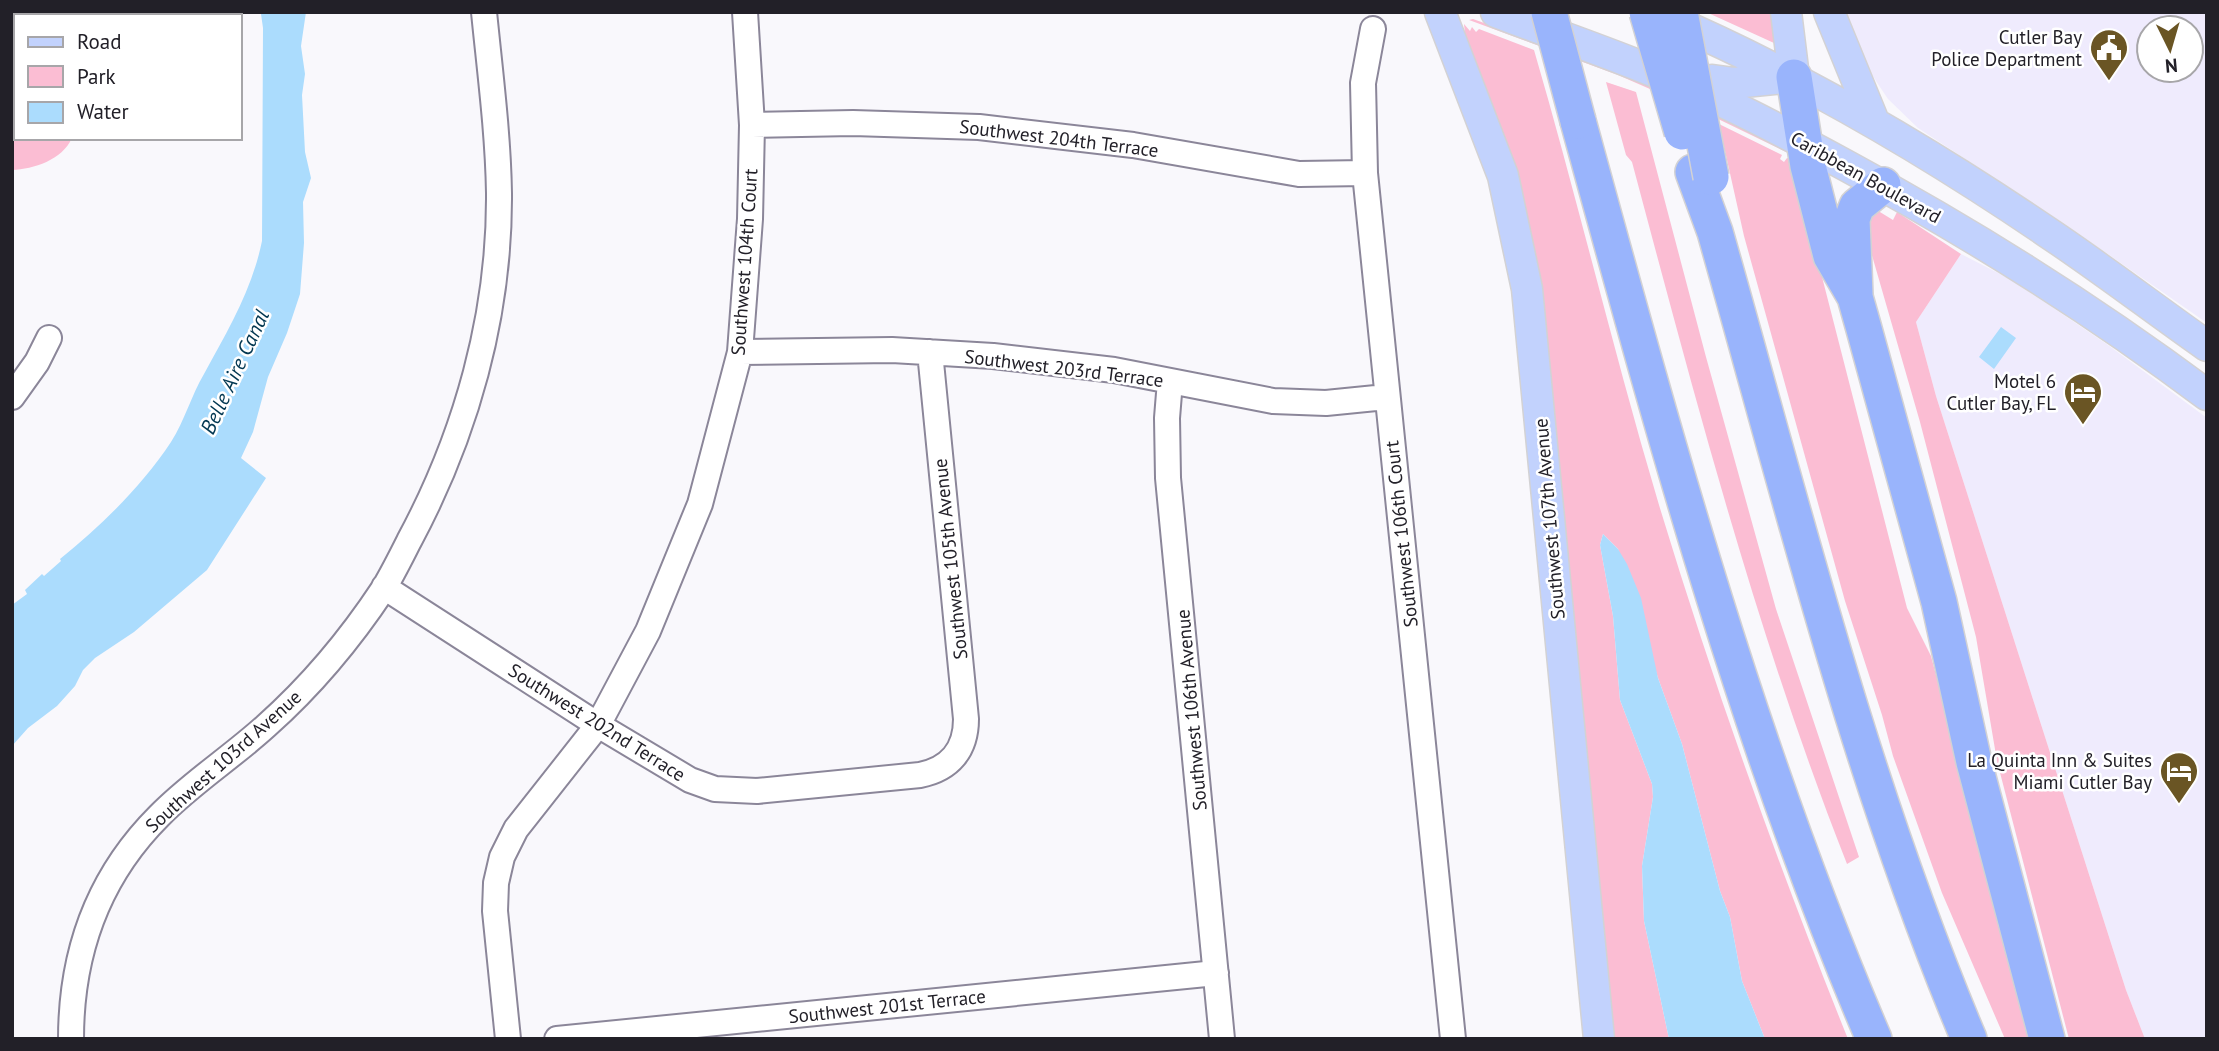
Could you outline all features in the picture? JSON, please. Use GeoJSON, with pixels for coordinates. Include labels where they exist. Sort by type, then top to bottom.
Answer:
{"type":"FeatureCollection","features":[{"type":"Feature","properties":{"kind":"highway"},"geometry":{"type":"LineString","coordinates":[[1549,12],[1645,367],[1735,664],[1793,834],[1874,1039]]}},
{"type":"Feature","properties":{"kind":"highway"},"geometry":{"type":"LineString","coordinates":[[1647,12],[1702,175]]}},
{"type":"Feature","properties":{"kind":"highway"},"geometry":{"type":"LineString","coordinates":[[1679,12],[1702,175],[1715,232],[1847,699],[1906,881],[1969,1039]]}},
{"type":"Feature","properties":{"kind":"highway"},"geometry":{"type":"LineString","coordinates":[[1794,77],[1805,143],[1831,256],[1855,297]]}},
{"type":"Feature","properties":{"kind":"highway"},"geometry":{"type":"LineString","coordinates":[[1883,185],[1857,206],[1852,219],[1855,297],[1938,602],[1974,762],[2047,1039]]}},
{"type":"Feature","properties":{"kind":"main road","name":"Caribbean Boulevard"},"geometry":{"type":"LineString","coordinates":[[1496,12],[1684,84],[1805,143],[1883,185],[2032,273],[2207,395]]}},
{"type":"Feature","properties":{"kind":"main road"},"geometry":{"type":"LineString","coordinates":[[1654,12],[1726,43],[1874,122],[2048,232],[2207,346]]}},
{"type":"Feature","properties":{"kind":"main road"},"geometry":{"type":"LineString","coordinates":[[1786,12],[1794,77]]}},
{"type":"Feature","properties":{"kind":"main road"},"geometry":{"type":"LineString","coordinates":[[1829,12],[1874,122]]}},
{"type":"Feature","properties":{"kind":"main road","name":"Southwest 107th Avenue"},"geometry":{"type":"LineString","coordinates":[[1446,19],[1503,176],[1527,289],[1599,1039]]}},
{"type":"Feature","properties":{"kind":"main road"},"geometry":{"type":"LineString","coordinates":[[1684,84],[1712,80],[1734,83],[1794,77]]}},
{"type":"Feature","properties":{"kind":"main road"},"geometry":{"type":"LineString","coordinates":[[2162,362],[2178,326]]}},
{"type":"Feature","properties":{"kind":"street","name":"Southwest 103rd Avenue"},"geometry":{"type":"LineString","coordinates":[[71,1039],[72,1001],[82,944],[97,906],[123,861],[159,815],[242,747],[329,661],[384,587],[430,501],[451,453],[472,388],[488,314],[496,247],[499,195],[484,12]]}},
{"type":"Feature","properties":{"kind":"street","name":"Southwest 104th Court"},"geometry":{"type":"LineString","coordinates":[[509,1039],[495,911],[498,870],[516,829],[598,725],[648,631],[700,503],[740,352],[750,219],[752,125],[745,12]]}},
{"type":"Feature","properties":{"kind":"street","name":"Southwest 106th Court"},"geometry":{"type":"LineString","coordinates":[[1373,29],[1363,83],[1365,173],[1453,1039]]}},
{"type":"Feature","properties":{"kind":"street","name":"Southwest 204th Terrace"},"geometry":{"type":"LineString","coordinates":[[752,125],[853,122],[979,127],[1133,145],[1299,174],[1365,173]]}},
{"type":"Feature","properties":{"kind":"street"},"geometry":{"type":"LineString","coordinates":[[12,397],[29,374],[49,338]]}},
{"type":"Feature","properties":{"kind":"street","name":"Southwest 203rd Terrace"},"geometry":{"type":"LineString","coordinates":[[740,352],[929,352],[1114,370],[1254,398],[1293,403],[1326,403],[1386,397]]}},
{"type":"Feature","properties":{"kind":"street","name":"Southwest 105th Avenue"},"geometry":{"type":"LineString","coordinates":[[929,352],[966,719],[963,743],[951,761]]}},
{"type":"Feature","properties":{"kind":"street","name":"Southwest 106th Avenue"},"geometry":{"type":"LineString","coordinates":[[1170,382],[1167,418],[1168,478],[1222,1039]]}},
{"type":"Feature","properties":{"kind":"street","name":"Southwest 202nd Terrace"},"geometry":{"type":"LineString","coordinates":[[384,587],[598,725],[690,780],[730,791],[772,790],[920,775],[936,771],[951,761]]}},
{"type":"Feature","properties":{"kind":"street","name":"Southwest 201st Terrace"},"geometry":{"type":"LineString","coordinates":[[557,1039],[1216,973]]}},
{"type":"Feature","properties":{"kind":"shaded area"},"geometry":{"type":"Polygon","coordinates":[[[1845,12],[2207,12],[2207,323],[2066,225],[1918,128],[1888,99],[1865,63],[1845,12]]]}},
{"type":"Feature","properties":{"kind":"shaded area"},"geometry":{"type":"Polygon","coordinates":[[[1961,254],[2008,278],[2055,309],[2207,418],[2207,1039],[2145,1039],[2126,990],[1936,396],[1916,322],[1961,254]]]}},
{"type":"Feature","properties":{"kind":"green space"},"geometry":{"type":"Polygon","coordinates":[[[1706,12],[1778,12],[1774,43],[1706,12]]]}},
{"type":"Feature","properties":{"kind":"green space"},"geometry":{"type":"Polygon","coordinates":[[[1473,19],[1618,71],[1789,147],[1786,152],[1618,75],[1469,20],[1473,19]]]}},
{"type":"Feature","properties":{"kind":"green space"},"geometry":{"type":"Polygon","coordinates":[[[1464,24],[1470,31],[1472,27],[1476,32],[1479,29],[1534,50],[1611,334],[1680,573],[1748,774],[1848,1039],[1765,1039],[1742,981],[1730,917],[1720,891],[1682,744],[1658,678],[1618,549],[1603,534],[1600,545],[1613,616],[1620,700],[1652,784],[1653,797],[1642,866],[1644,921],[1669,1039],[1611,1039],[1503,137],[1466,43],[1464,24]]]}},
{"type":"Feature","properties":{"kind":"green space"},"geometry":{"type":"Polygon","coordinates":[[[14,70],[14,140],[71,140],[54,158],[29,168],[12,170],[14,70]]]}},
{"type":"Feature","properties":{"kind":"green space"},"geometry":{"type":"Polygon","coordinates":[[[1606,82],[1636,92],[1776,609],[1859,857],[1847,864],[1784,691],[1756,604],[1704,428],[1632,162],[1626,155],[1606,82]]]}},
{"type":"Feature","properties":{"kind":"green space"},"geometry":{"type":"Polygon","coordinates":[[[1719,124],[1782,155],[1780,159],[1784,162],[1787,158],[1792,160],[1907,608],[1931,656],[2031,1039],[2005,1039],[1942,893],[1893,756],[1845,601],[1744,236],[1719,124]]]}},
{"type":"Feature","properties":{"kind":"green space"},"geometry":{"type":"Polygon","coordinates":[[[1875,209],[1893,220],[1897,212],[1961,254],[1916,322],[1936,396],[2126,990],[2145,1039],[2069,1039],[1997,761],[1976,637],[1920,422],[1867,238],[1870,212],[1875,209]]]}},
{"type":"Feature","properties":{"kind":"water","name":"Belle Aire Canal"},"geometry":{"type":"Polygon","coordinates":[[[249,12],[306,12],[301,46],[305,74],[302,95],[305,152],[311,178],[303,202],[304,243],[300,294],[268,377],[253,432],[241,458],[266,478],[207,570],[134,632],[95,658],[57,706],[28,728],[12,746],[12,605],[27,594],[25,590],[42,574],[44,576],[91,533],[134,490],[160,458],[171,442],[199,382],[222,342],[258,259],[262,241],[263,28],[261,14],[249,12]]]}},
{"type":"Feature","properties":{"kind":"water"},"geometry":{"type":"Polygon","coordinates":[[[2001,327],[2016,338],[1994,369],[1979,357],[2001,327]]]}},
{"type":"Feature","properties":{"kind":"water"},"geometry":{"type":"Polygon","coordinates":[[[1603,534],[1618,549],[1627,564],[1641,598],[1658,678],[1682,744],[1720,891],[1730,917],[1742,981],[1765,1039],[1669,1039],[1644,921],[1642,866],[1653,797],[1652,784],[1620,700],[1613,616],[1600,545],[1603,534]]]}},
{"type":"Feature","properties":{"kind":"place","name":"Cutler Bay Police Department"},"geometry":{"type":"Point","coordinates":[2109,82]}},
{"type":"Feature","properties":{"kind":"place","name":"Motel 6 Cutler Bay, FL"},"geometry":{"type":"Point","coordinates":[2083,426]}},
{"type":"Feature","properties":{"kind":"place","name":"La Quinta Inn & Suites Miami Cutler Bay"},"geometry":{"type":"Point","coordinates":[2179,805]}}]}
